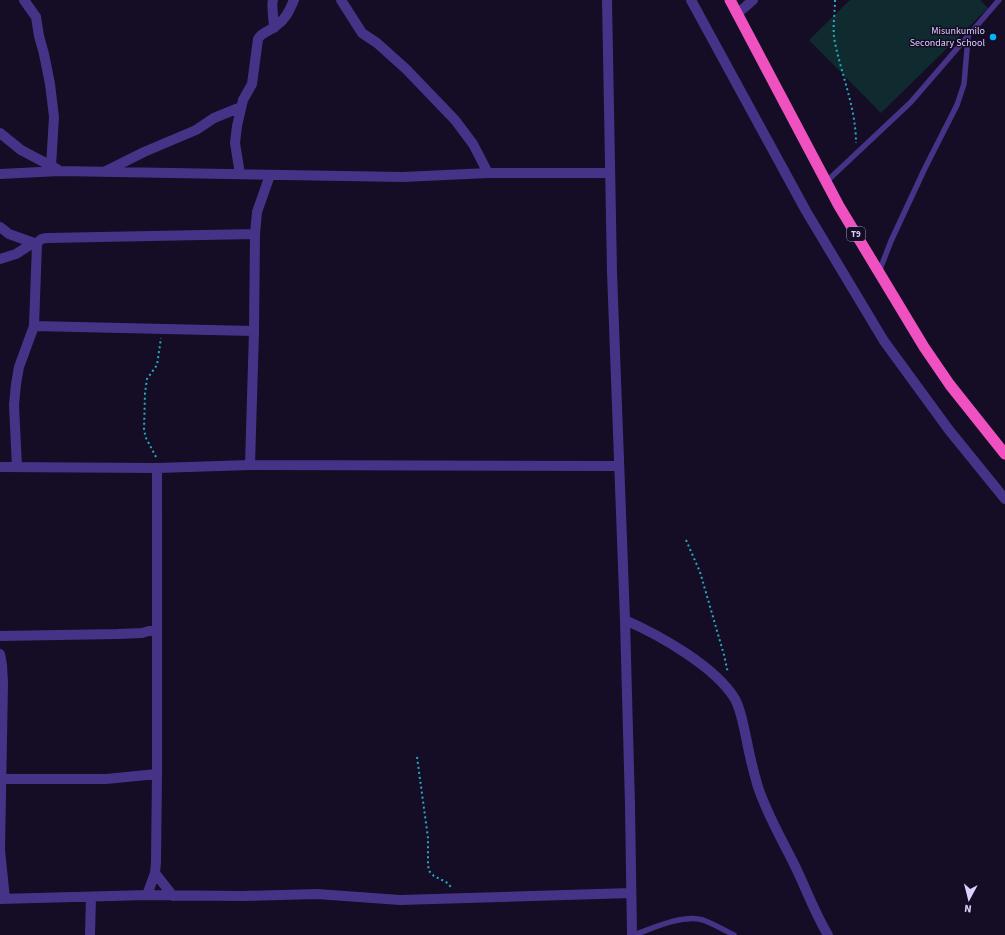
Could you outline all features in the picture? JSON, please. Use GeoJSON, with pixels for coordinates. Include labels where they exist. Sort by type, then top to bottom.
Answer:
{"type":"FeatureCollection","features":[{"type":"Feature","properties":{"kind":"highway","name":"T9"},"geometry":{"type":"LineString","coordinates":[[730,0],[839,206],[924,347],[950,385],[1005,454]]}},
{"type":"Feature","properties":{"kind":"street"},"geometry":{"type":"LineString","coordinates":[[24,0],[36,17],[50,84],[54,117],[56,169]]}},
{"type":"Feature","properties":{"kind":"street"},"geometry":{"type":"LineString","coordinates":[[273,0],[274,28]]}},
{"type":"Feature","properties":{"kind":"street"},"geometry":{"type":"LineString","coordinates":[[240,174],[235,143],[237,126],[243,100],[252,84],[258,39],[261,35],[274,28],[287,16],[294,0]]}},
{"type":"Feature","properties":{"kind":"street"},"geometry":{"type":"LineString","coordinates":[[341,0],[362,33],[377,43],[406,69],[455,120],[473,144],[488,172]]}},
{"type":"Feature","properties":{"kind":"street"},"geometry":{"type":"LineString","coordinates":[[607,0],[612,272],[625,620],[633,935]]}},
{"type":"Feature","properties":{"kind":"street"},"geometry":{"type":"LineString","coordinates":[[691,0],[806,211],[884,340],[949,430],[1005,499]]}},
{"type":"Feature","properties":{"kind":"street"},"geometry":{"type":"LineString","coordinates":[[737,14],[753,0]]}},
{"type":"Feature","properties":{"kind":"street"},"geometry":{"type":"LineString","coordinates":[[104,172],[144,152],[196,130],[214,118],[241,107]]}},
{"type":"Feature","properties":{"kind":"street"},"geometry":{"type":"LineString","coordinates":[[0,132],[21,150],[56,169]]}},
{"type":"Feature","properties":{"kind":"street"},"geometry":{"type":"LineString","coordinates":[[0,174],[56,169],[104,172],[403,177],[488,172],[610,173]]}},
{"type":"Feature","properties":{"kind":"street"},"geometry":{"type":"LineString","coordinates":[[250,465],[255,234],[257,212],[270,175]]}},
{"type":"Feature","properties":{"kind":"street"},"geometry":{"type":"LineString","coordinates":[[0,227],[9,234],[35,244]]}},
{"type":"Feature","properties":{"kind":"street"},"geometry":{"type":"LineString","coordinates":[[0,259],[16,254],[35,244],[42,238],[255,234]]}},
{"type":"Feature","properties":{"kind":"street"},"geometry":{"type":"LineString","coordinates":[[17,467],[14,405],[19,367],[34,326],[35,244]]}},
{"type":"Feature","properties":{"kind":"street"},"geometry":{"type":"LineString","coordinates":[[34,326],[254,331]]}},
{"type":"Feature","properties":{"kind":"street"},"geometry":{"type":"LineString","coordinates":[[0,467],[160,468],[250,465],[619,466]]}},
{"type":"Feature","properties":{"kind":"street"},"geometry":{"type":"LineString","coordinates":[[148,895],[155,873],[157,774],[156,629],[160,468]]}},
{"type":"Feature","properties":{"kind":"street"},"geometry":{"type":"LineString","coordinates":[[625,620],[672,644],[712,673],[735,700],[742,717],[750,759],[765,809],[794,865],[819,920],[828,935]]}},
{"type":"Feature","properties":{"kind":"street"},"geometry":{"type":"LineString","coordinates":[[0,636],[118,634],[156,629]]}},
{"type":"Feature","properties":{"kind":"street"},"geometry":{"type":"LineString","coordinates":[[0,654],[3,683],[0,850],[2,899],[148,895],[242,896],[317,894],[400,900],[631,893]]}},
{"type":"Feature","properties":{"kind":"street"},"geometry":{"type":"LineString","coordinates":[[1,779],[106,779],[157,774]]}},
{"type":"Feature","properties":{"kind":"street"},"geometry":{"type":"LineString","coordinates":[[155,873],[173,896]]}},
{"type":"Feature","properties":{"kind":"street"},"geometry":{"type":"LineString","coordinates":[[90,935],[91,897]]}},
{"type":"Feature","properties":{"kind":"lane"},"geometry":{"type":"LineString","coordinates":[[826,182],[911,102],[968,38],[999,0]]}},
{"type":"Feature","properties":{"kind":"lane"},"geometry":{"type":"LineString","coordinates":[[879,272],[891,241],[921,176],[957,105],[964,84],[968,38]]}},
{"type":"Feature","properties":{"kind":"lane"},"geometry":{"type":"LineString","coordinates":[[633,935],[661,925],[688,919],[702,920],[734,935]]}},
{"type":"Feature","properties":{"kind":"path"},"geometry":{"type":"LineString","coordinates":[[835,0],[835,43],[855,124],[856,154]]}},
{"type":"Feature","properties":{"kind":"path"},"geometry":{"type":"LineString","coordinates":[[160,468],[146,438],[144,430],[147,379],[156,365],[163,329]]}},
{"type":"Feature","properties":{"kind":"path"},"geometry":{"type":"LineString","coordinates":[[686,540],[700,572],[714,618],[727,670],[728,690]]}},
{"type":"Feature","properties":{"kind":"path"},"geometry":{"type":"LineString","coordinates":[[417,757],[428,838],[429,872],[446,882],[461,898]]}},
{"type":"Feature","properties":{"kind":"green space"},"geometry":{"type":"Polygon","coordinates":[[[850,0],[980,0],[988,8],[881,113],[809,40],[850,0]]]}},
{"type":"Feature","properties":{"kind":"place","name":"Misunkumilo Secondary School"},"geometry":{"type":"Point","coordinates":[993,37]}}]}
